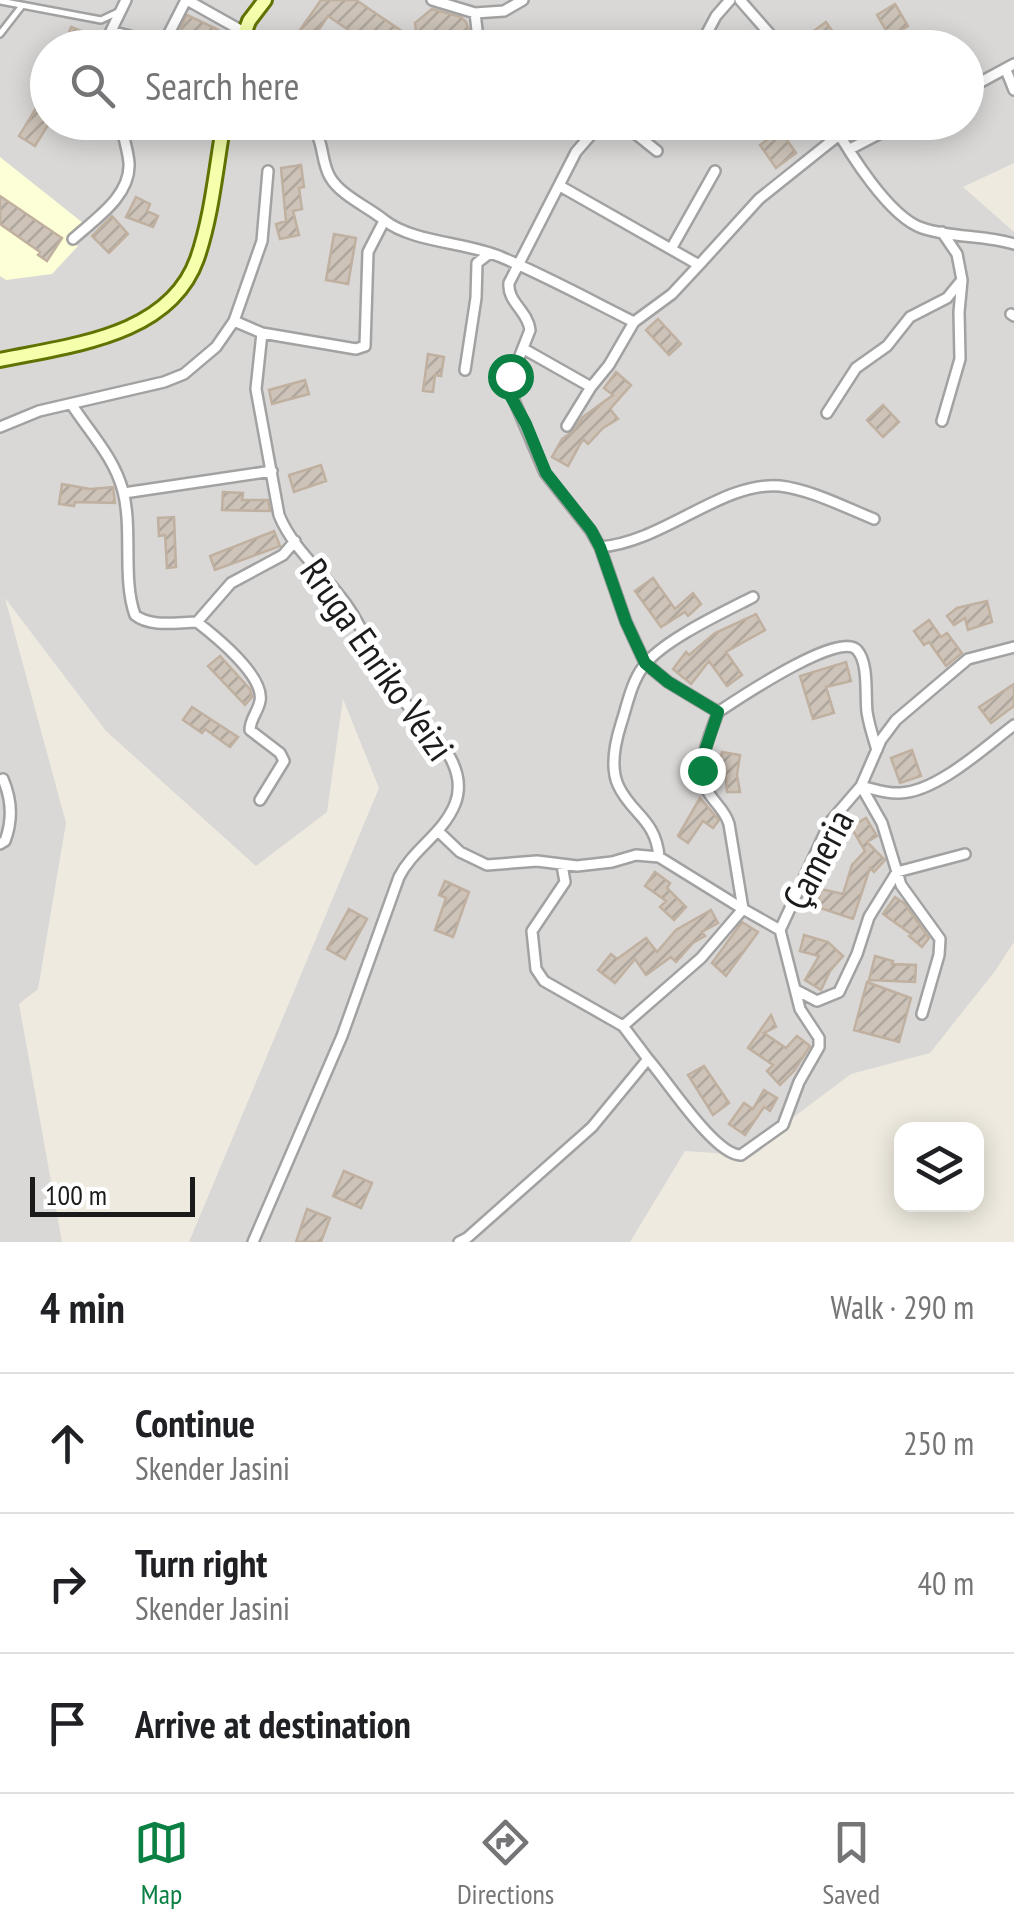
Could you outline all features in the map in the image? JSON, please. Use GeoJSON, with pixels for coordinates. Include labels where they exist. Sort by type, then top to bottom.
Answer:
{"type":"FeatureCollection","features":[{"type":"Feature","properties":{"kind":"main road"},"geometry":{"type":"LineString","coordinates":[[245,30],[264,0]]}},
{"type":"Feature","properties":{"kind":"main road"},"geometry":{"type":"LineString","coordinates":[[0,360],[136,324],[171,302],[196,261],[220,140]]}},
{"type":"Feature","properties":{"kind":"street"},"geometry":{"type":"LineString","coordinates":[[170,30],[186,0],[240,30]]}},
{"type":"Feature","properties":{"kind":"street"},"geometry":{"type":"LineString","coordinates":[[432,0],[475,13],[504,11],[523,0]]}},
{"type":"Feature","properties":{"kind":"street"},"geometry":{"type":"LineString","coordinates":[[709,30],[730,0]]}},
{"type":"Feature","properties":{"kind":"street"},"geometry":{"type":"LineString","coordinates":[[740,0],[766,30]]}},
{"type":"Feature","properties":{"kind":"street"},"geometry":{"type":"LineString","coordinates":[[112,30],[124,5]]}},
{"type":"Feature","properties":{"kind":"street"},"geometry":{"type":"LineString","coordinates":[[475,13],[476,30]]}},
{"type":"Feature","properties":{"kind":"street"},"geometry":{"type":"LineString","coordinates":[[984,81],[1010,67],[1014,90]]}},
{"type":"Feature","properties":{"kind":"street"},"geometry":{"type":"LineString","coordinates":[[73,239],[123,188],[129,174],[125,140]]}},
{"type":"Feature","properties":{"kind":"street"},"geometry":{"type":"LineString","coordinates":[[318,140],[336,186],[384,220],[438,240],[490,253],[634,322]]}},
{"type":"Feature","properties":{"kind":"street"},"geometry":{"type":"LineString","coordinates":[[586,140],[576,152],[516,266],[508,291],[529,322],[524,349],[510,376],[511,397],[546,473],[600,547],[645,663],[718,712]]}},
{"type":"Feature","properties":{"kind":"street"},"geometry":{"type":"LineString","coordinates":[[642,140],[657,152]]}},
{"type":"Feature","properties":{"kind":"street"},"geometry":{"type":"LineString","coordinates":[[567,426],[634,322],[672,294],[760,199],[833,140]]}},
{"type":"Feature","properties":{"kind":"street"},"geometry":{"type":"LineString","coordinates":[[843,140],[892,208],[922,228],[1014,244]]}},
{"type":"Feature","properties":{"kind":"street"},"geometry":{"type":"LineString","coordinates":[[850,149],[867,140]]}},
{"type":"Feature","properties":{"kind":"street"},"geometry":{"type":"LineString","coordinates":[[0,427],[39,411],[184,374],[216,347],[234,321],[262,241],[268,171]]}},
{"type":"Feature","properties":{"kind":"street"},"geometry":{"type":"LineString","coordinates":[[671,248],[715,171]]}},
{"type":"Feature","properties":{"kind":"street"},"geometry":{"type":"LineString","coordinates":[[560,186],[700,265]]}},
{"type":"Feature","properties":{"kind":"street"},"geometry":{"type":"LineString","coordinates":[[234,321],[262,333],[356,349],[364,346],[368,252],[384,220]]}},
{"type":"Feature","properties":{"kind":"street"},"geometry":{"type":"LineString","coordinates":[[942,232],[956,254],[962,280],[958,312],[960,360],[942,422]]}},
{"type":"Feature","properties":{"kind":"street"},"geometry":{"type":"LineString","coordinates":[[465,370],[476,298],[475,248]]}},
{"type":"Feature","properties":{"kind":"street"},"geometry":{"type":"LineString","coordinates":[[477,263],[490,253]]}},
{"type":"Feature","properties":{"kind":"street"},"geometry":{"type":"LineString","coordinates":[[828,413],[856,368],[887,346],[910,316],[947,298],[962,280]]}},
{"type":"Feature","properties":{"kind":"street","name":"Rruga Enriko Veizi"},"geometry":{"type":"LineString","coordinates":[[253,1242],[342,1036],[404,866],[439,832],[455,804],[456,772],[451,759],[400,696],[346,603],[285,530],[256,390],[262,333]]}},
{"type":"Feature","properties":{"kind":"street"},"geometry":{"type":"LineString","coordinates":[[524,349],[591,387]]}},
{"type":"Feature","properties":{"kind":"street"},"geometry":{"type":"LineString","coordinates":[[72,405],[108,456],[124,493],[136,614],[143,621],[197,622],[230,649],[258,685],[260,702],[250,730],[280,752],[284,762],[260,800]]}},
{"type":"Feature","properties":{"kind":"street"},"geometry":{"type":"LineString","coordinates":[[124,493],[272,470]]}},
{"type":"Feature","properties":{"kind":"street"},"geometry":{"type":"LineString","coordinates":[[600,547],[618,546],[659,532],[736,493],[765,486],[783,486],[874,519]]}},
{"type":"Feature","properties":{"kind":"street"},"geometry":{"type":"LineString","coordinates":[[197,622],[231,583],[283,554],[295,540]]}},
{"type":"Feature","properties":{"kind":"street"},"geometry":{"type":"LineString","coordinates":[[660,857],[652,827],[619,786],[616,773],[617,737],[636,677],[645,663],[703,624],[753,597]]}},
{"type":"Feature","properties":{"kind":"street"},"geometry":{"type":"LineString","coordinates":[[622,1026],[701,958],[743,909],[729,824],[704,785],[702,770],[718,712],[787,670],[838,646],[849,645],[857,650],[862,661],[867,714],[877,750]]}},
{"type":"Feature","properties":{"kind":"street"},"geometry":{"type":"LineString","coordinates":[[922,1014],[940,939],[906,895],[882,823],[861,786],[896,720],[961,664],[976,656],[1014,647]]}},
{"type":"Feature","properties":{"kind":"street","name":"Çameria"},"geometry":{"type":"LineString","coordinates":[[780,930],[830,822],[861,786],[897,794],[914,792],[947,775],[1014,725]]}},
{"type":"Feature","properties":{"kind":"street"},"geometry":{"type":"LineString","coordinates":[[0,844],[6,841],[11,818],[9,792],[3,780]]}},
{"type":"Feature","properties":{"kind":"street"},"geometry":{"type":"LineString","coordinates":[[439,832],[460,852],[487,865],[537,861],[562,865],[612,862],[636,855],[660,857],[780,930],[794,989],[818,1038],[816,1056],[802,1075],[784,1124],[742,1155],[730,1153],[682,1105],[622,1026],[544,981],[536,970],[532,931],[564,882],[562,865]]}},
{"type":"Feature","properties":{"kind":"street"},"geometry":{"type":"LineString","coordinates":[[794,989],[817,1002],[839,992],[858,954],[869,916],[897,872],[965,854]]}},
{"type":"Feature","properties":{"kind":"street"},"geometry":{"type":"LineString","coordinates":[[458,1242],[592,1127],[648,1059]]}},
{"type":"Feature","properties":{"kind":"lane"},"geometry":{"type":"LineString","coordinates":[[0,1],[106,20],[124,5]]}},
{"type":"Feature","properties":{"kind":"lane"},"geometry":{"type":"LineString","coordinates":[[0,34],[21,7]]}},
{"type":"Feature","properties":{"kind":"shaded area"},"geometry":{"type":"Polygon","coordinates":[[[0,0],[1014,0],[1014,163],[963,187],[1014,232],[1014,942],[995,971],[930,1053],[851,1074],[743,1155],[685,1151],[630,1242],[189,1242],[379,788],[343,699],[327,812],[256,866],[106,731],[5,598],[66,823],[38,989],[19,1004],[62,1242],[0,1242],[0,0]]]}},
{"type":"Feature","properties":{"kind":"shaded area"},"geometry":{"type":"Polygon","coordinates":[[[0,157],[83,223],[70,239],[78,246],[52,274],[6,280],[0,276],[0,157]]]}},
{"type":"Feature","properties":{"kind":"building"},"geometry":{"type":"Polygon","coordinates":[[[321,0],[356,0],[400,30],[349,30],[328,16],[319,30],[300,30],[321,0]]]}},
{"type":"Feature","properties":{"kind":"building"},"geometry":{"type":"Polygon","coordinates":[[[895,4],[908,26],[886,30],[877,15],[895,4]]]}},
{"type":"Feature","properties":{"kind":"building"},"geometry":{"type":"Polygon","coordinates":[[[432,9],[461,17],[469,30],[416,30],[415,23],[432,9]]]}},
{"type":"Feature","properties":{"kind":"building"},"geometry":{"type":"Polygon","coordinates":[[[187,15],[219,30],[180,30],[187,15]]]}},
{"type":"Feature","properties":{"kind":"building"},"geometry":{"type":"Polygon","coordinates":[[[826,22],[832,30],[815,30],[826,22]]]}},
{"type":"Feature","properties":{"kind":"building"},"geometry":{"type":"Polygon","coordinates":[[[30,118],[30,140],[39,140],[35,146],[19,136],[30,118]]]}},
{"type":"Feature","properties":{"kind":"building"},"geometry":{"type":"Polygon","coordinates":[[[767,140],[787,140],[796,153],[776,168],[760,145],[767,140]]]}},
{"type":"Feature","properties":{"kind":"building"},"geometry":{"type":"Polygon","coordinates":[[[301,165],[302,209],[293,211],[299,235],[280,239],[276,224],[286,221],[281,168],[301,165]]]}},
{"type":"Feature","properties":{"kind":"building"},"geometry":{"type":"Polygon","coordinates":[[[0,196],[62,238],[47,261],[0,224],[0,196]]]}},
{"type":"Feature","properties":{"kind":"building"},"geometry":{"type":"Polygon","coordinates":[[[136,197],[150,204],[147,211],[158,216],[153,227],[126,217],[136,197]]]}},
{"type":"Feature","properties":{"kind":"building"},"geometry":{"type":"Polygon","coordinates":[[[112,216],[128,234],[109,253],[92,236],[112,216]]]}},
{"type":"Feature","properties":{"kind":"building"},"geometry":{"type":"Polygon","coordinates":[[[334,234],[356,238],[348,284],[326,280],[334,234]]]}},
{"type":"Feature","properties":{"kind":"building"},"geometry":{"type":"Polygon","coordinates":[[[658,319],[681,344],[669,355],[646,330],[658,319]]]}},
{"type":"Feature","properties":{"kind":"building"},"geometry":{"type":"Polygon","coordinates":[[[428,354],[444,357],[441,376],[435,375],[433,392],[423,391],[428,354]]]}},
{"type":"Feature","properties":{"kind":"building"},"geometry":{"type":"Polygon","coordinates":[[[616,372],[631,385],[610,409],[618,419],[588,444],[583,439],[568,466],[552,457],[562,439],[583,417],[613,395],[604,388],[616,372]]]}},
{"type":"Feature","properties":{"kind":"building"},"geometry":{"type":"Polygon","coordinates":[[[305,380],[309,394],[272,404],[269,390],[305,380]]]}},
{"type":"Feature","properties":{"kind":"building"},"geometry":{"type":"Polygon","coordinates":[[[883,405],[899,422],[883,437],[867,420],[883,405]]]}},
{"type":"Feature","properties":{"kind":"building"},"geometry":{"type":"Polygon","coordinates":[[[321,465],[326,481],[294,492],[289,475],[321,465]]]}},
{"type":"Feature","properties":{"kind":"building"},"geometry":{"type":"Polygon","coordinates":[[[62,484],[90,489],[113,487],[115,503],[59,504],[62,484]]]}},
{"type":"Feature","properties":{"kind":"building"},"geometry":{"type":"Polygon","coordinates":[[[223,492],[243,493],[242,500],[268,500],[270,511],[222,510],[223,492]]]}},
{"type":"Feature","properties":{"kind":"building"},"geometry":{"type":"Polygon","coordinates":[[[174,517],[176,567],[167,568],[165,535],[159,536],[158,518],[174,517]]]}},
{"type":"Feature","properties":{"kind":"building"},"geometry":{"type":"Polygon","coordinates":[[[274,531],[280,546],[215,570],[210,556],[274,531]]]}},
{"type":"Feature","properties":{"kind":"building"},"geometry":{"type":"Polygon","coordinates":[[[653,578],[675,609],[693,593],[701,604],[688,616],[685,612],[661,627],[635,591],[653,578]]]}},
{"type":"Feature","properties":{"kind":"building"},"geometry":{"type":"Polygon","coordinates":[[[987,601],[992,622],[968,630],[965,618],[954,625],[947,616],[957,608],[987,601]]]}},
{"type":"Feature","properties":{"kind":"building"},"geometry":{"type":"Polygon","coordinates":[[[756,614],[765,630],[726,652],[742,675],[727,686],[709,661],[691,684],[673,669],[686,652],[689,655],[715,633],[756,614]]]}},
{"type":"Feature","properties":{"kind":"building"},"geometry":{"type":"Polygon","coordinates":[[[929,620],[941,637],[947,633],[962,653],[946,666],[929,642],[924,645],[914,631],[929,620]]]}},
{"type":"Feature","properties":{"kind":"building"},"geometry":{"type":"Polygon","coordinates":[[[220,656],[250,689],[252,697],[245,705],[208,666],[220,656]]]}},
{"type":"Feature","properties":{"kind":"building"},"geometry":{"type":"Polygon","coordinates":[[[846,662],[851,681],[826,687],[834,713],[813,719],[800,676],[846,662]]]}},
{"type":"Feature","properties":{"kind":"building"},"geometry":{"type":"Polygon","coordinates":[[[1014,684],[1014,706],[991,723],[979,707],[1014,684]]]}},
{"type":"Feature","properties":{"kind":"building"},"geometry":{"type":"Polygon","coordinates":[[[192,707],[238,737],[230,747],[205,729],[202,733],[183,720],[192,707]]]}},
{"type":"Feature","properties":{"kind":"building"},"geometry":{"type":"Polygon","coordinates":[[[912,750],[921,776],[900,783],[891,758],[912,750]]]}},
{"type":"Feature","properties":{"kind":"building"},"geometry":{"type":"Polygon","coordinates":[[[722,752],[740,755],[740,792],[727,792],[725,769],[719,768],[722,752]]]}},
{"type":"Feature","properties":{"kind":"building"},"geometry":{"type":"Polygon","coordinates":[[[700,798],[719,820],[713,828],[703,821],[688,843],[678,836],[700,798]]]}},
{"type":"Feature","properties":{"kind":"building"},"geometry":{"type":"Polygon","coordinates":[[[866,818],[877,836],[867,842],[885,860],[874,872],[870,868],[853,919],[817,907],[821,889],[843,894],[852,865],[865,851],[851,827],[866,818]]]}},
{"type":"Feature","properties":{"kind":"building"},"geometry":{"type":"Polygon","coordinates":[[[655,872],[670,883],[667,888],[686,907],[674,920],[660,907],[666,901],[645,886],[655,872]]]}},
{"type":"Feature","properties":{"kind":"building"},"geometry":{"type":"Polygon","coordinates":[[[445,881],[469,892],[453,937],[435,930],[446,898],[439,895],[445,881]]]}},
{"type":"Feature","properties":{"kind":"building"},"geometry":{"type":"Polygon","coordinates":[[[895,897],[904,903],[929,938],[922,947],[883,914],[895,897]]]}},
{"type":"Feature","properties":{"kind":"building"},"geometry":{"type":"Polygon","coordinates":[[[349,909],[367,919],[345,959],[327,949],[349,909]]]}},
{"type":"Feature","properties":{"kind":"building"},"geometry":{"type":"Polygon","coordinates":[[[711,910],[718,923],[702,932],[705,936],[676,962],[671,957],[646,975],[635,959],[615,983],[598,970],[611,954],[617,959],[646,938],[657,952],[676,930],[711,910]]]}},
{"type":"Feature","properties":{"kind":"building"},"geometry":{"type":"Polygon","coordinates":[[[742,922],[758,932],[726,976],[712,963],[742,922]]]}},
{"type":"Feature","properties":{"kind":"building"},"geometry":{"type":"Polygon","coordinates":[[[804,935],[828,942],[843,956],[821,990],[805,980],[819,956],[800,951],[804,935]]]}},
{"type":"Feature","properties":{"kind":"building"},"geometry":{"type":"Polygon","coordinates":[[[875,956],[893,961],[892,964],[916,965],[915,982],[869,980],[875,956]]]}},
{"type":"Feature","properties":{"kind":"building"},"geometry":{"type":"Polygon","coordinates":[[[867,982],[911,998],[899,1042],[854,1030],[867,982]]]}},
{"type":"Feature","properties":{"kind":"building"},"geometry":{"type":"Polygon","coordinates":[[[771,1015],[776,1027],[764,1033],[786,1048],[797,1036],[810,1046],[780,1085],[767,1071],[773,1065],[748,1048],[771,1015]]]}},
{"type":"Feature","properties":{"kind":"building"},"geometry":{"type":"Polygon","coordinates":[[[704,1066],[729,1103],[713,1115],[688,1075],[704,1066]]]}},
{"type":"Feature","properties":{"kind":"building"},"geometry":{"type":"Polygon","coordinates":[[[764,1090],[777,1098],[770,1111],[764,1107],[745,1135],[729,1124],[744,1103],[753,1109],[764,1090]]]}},
{"type":"Feature","properties":{"kind":"building"},"geometry":{"type":"Polygon","coordinates":[[[344,1171],[372,1183],[361,1208],[333,1196],[344,1171]]]}},
{"type":"Feature","properties":{"kind":"building"},"geometry":{"type":"Polygon","coordinates":[[[307,1209],[330,1218],[321,1242],[296,1242],[307,1209]]]}},
{"type":"Feature","properties":{"kind":"route"},"geometry":{"type":"LineString","coordinates":[[510,376],[511,397],[546,473],[600,547],[614,592],[645,663],[718,712],[702,770]]}}]}
